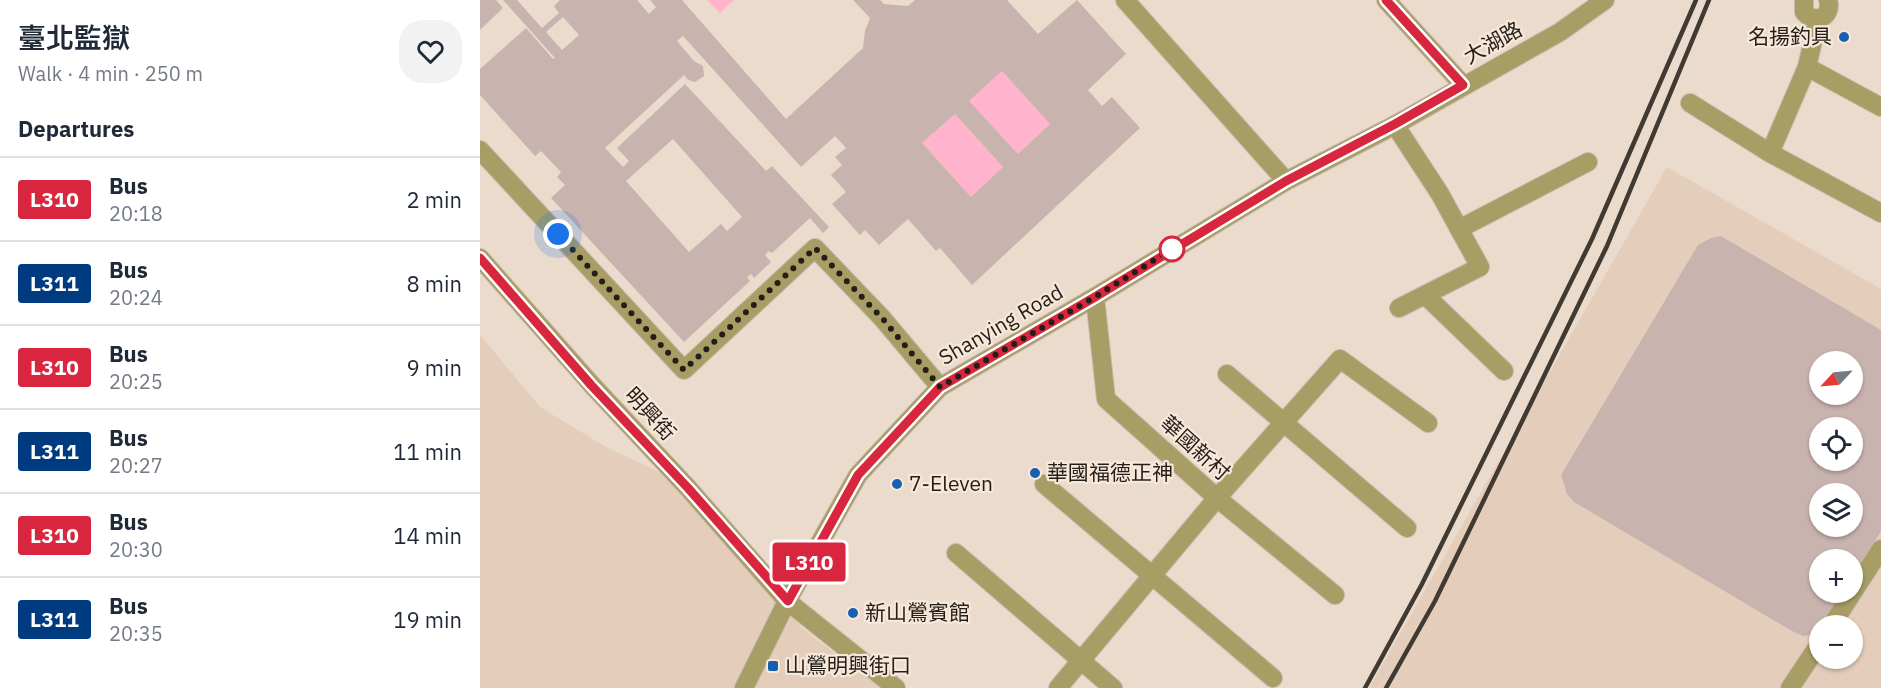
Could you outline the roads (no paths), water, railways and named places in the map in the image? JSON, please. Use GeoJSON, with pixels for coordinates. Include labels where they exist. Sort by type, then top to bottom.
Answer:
{"type":"FeatureCollection","features":[{"type":"Feature","properties":{"kind":"street"},"geometry":{"type":"LineString","coordinates":[[1125,0],[1286,181]]}},
{"type":"Feature","properties":{"kind":"street"},"geometry":{"type":"LineString","coordinates":[[1386,0],[1463,85]]}},
{"type":"Feature","properties":{"kind":"street","name":"大湖路"},"geometry":{"type":"LineString","coordinates":[[1303,171],[1395,124],[1560,32],[1605,0]]}},
{"type":"Feature","properties":{"kind":"street"},"geometry":{"type":"LineString","coordinates":[[1804,0],[1804,12],[1810,18],[1818,19],[1828,13],[1828,0]]}},
{"type":"Feature","properties":{"kind":"street"},"geometry":{"type":"LineString","coordinates":[[1770,153],[1807,67],[1818,19]]}},
{"type":"Feature","properties":{"kind":"street"},"geometry":{"type":"LineString","coordinates":[[1807,67],[1881,107]]}},
{"type":"Feature","properties":{"kind":"street"},"geometry":{"type":"LineString","coordinates":[[1690,103],[1770,153],[1881,213]]}},
{"type":"Feature","properties":{"kind":"street"},"geometry":{"type":"LineString","coordinates":[[1395,124],[1480,267],[1399,308]]}},
{"type":"Feature","properties":{"kind":"street"},"geometry":{"type":"LineString","coordinates":[[480,150],[684,370],[815,248],[882,318],[940,387]]}},
{"type":"Feature","properties":{"kind":"street"},"geometry":{"type":"LineString","coordinates":[[1459,229],[1588,162]]}},
{"type":"Feature","properties":{"kind":"street","name":"Shanying Road"},"geometry":{"type":"LineString","coordinates":[[744,688],[788,601],[858,475],[940,387],[1095,297],[1303,171]]}},
{"type":"Feature","properties":{"kind":"street","name":"明興街"},"geometry":{"type":"LineString","coordinates":[[480,258],[591,385],[688,488],[788,601]]}},
{"type":"Feature","properties":{"kind":"street"},"geometry":{"type":"LineString","coordinates":[[1425,295],[1504,371]]}},
{"type":"Feature","properties":{"kind":"street","name":"華國新村"},"geometry":{"type":"LineString","coordinates":[[1095,297],[1106,399],[1217,498],[1335,595]]}},
{"type":"Feature","properties":{"kind":"street"},"geometry":{"type":"LineString","coordinates":[[1058,688],[1217,498],[1340,359],[1428,423]]}},
{"type":"Feature","properties":{"kind":"street"},"geometry":{"type":"LineString","coordinates":[[1227,374],[1407,528]]}},
{"type":"Feature","properties":{"kind":"street"},"geometry":{"type":"LineString","coordinates":[[1044,484],[1273,678]]}},
{"type":"Feature","properties":{"kind":"street"},"geometry":{"type":"LineString","coordinates":[[1838,615],[1881,549]]}},
{"type":"Feature","properties":{"kind":"street"},"geometry":{"type":"LineString","coordinates":[[956,553],[1113,688]]}},
{"type":"Feature","properties":{"kind":"street"},"geometry":{"type":"LineString","coordinates":[[788,601],[896,688]]}},
{"type":"Feature","properties":{"kind":"street"},"geometry":{"type":"LineString","coordinates":[[1790,688],[1809,660]]}},
{"type":"Feature","properties":{"kind":"railway"},"geometry":{"type":"LineString","coordinates":[[1365,688],[1422,584],[1592,239],[1696,0]]}},
{"type":"Feature","properties":{"kind":"railway"},"geometry":{"type":"LineString","coordinates":[[1386,688],[1435,601],[1607,246],[1709,0]]}},
{"type":"Feature","properties":{"kind":"place","name":"名揚釣具"},"geometry":{"type":"Point","coordinates":[1844,37]}},
{"type":"Feature","properties":{"kind":"place","name":"華國福德正神"},"geometry":{"type":"Point","coordinates":[1035,473]}},
{"type":"Feature","properties":{"kind":"place","name":"7-Eleven"},"geometry":{"type":"Point","coordinates":[897,484]}},
{"type":"Feature","properties":{"kind":"place","name":"新山鶯賓館"},"geometry":{"type":"Point","coordinates":[853,613]}},
{"type":"Feature","properties":{"kind":"place","name":"山鶯明興街口"},"geometry":{"type":"Point","coordinates":[773,666]}}]}
